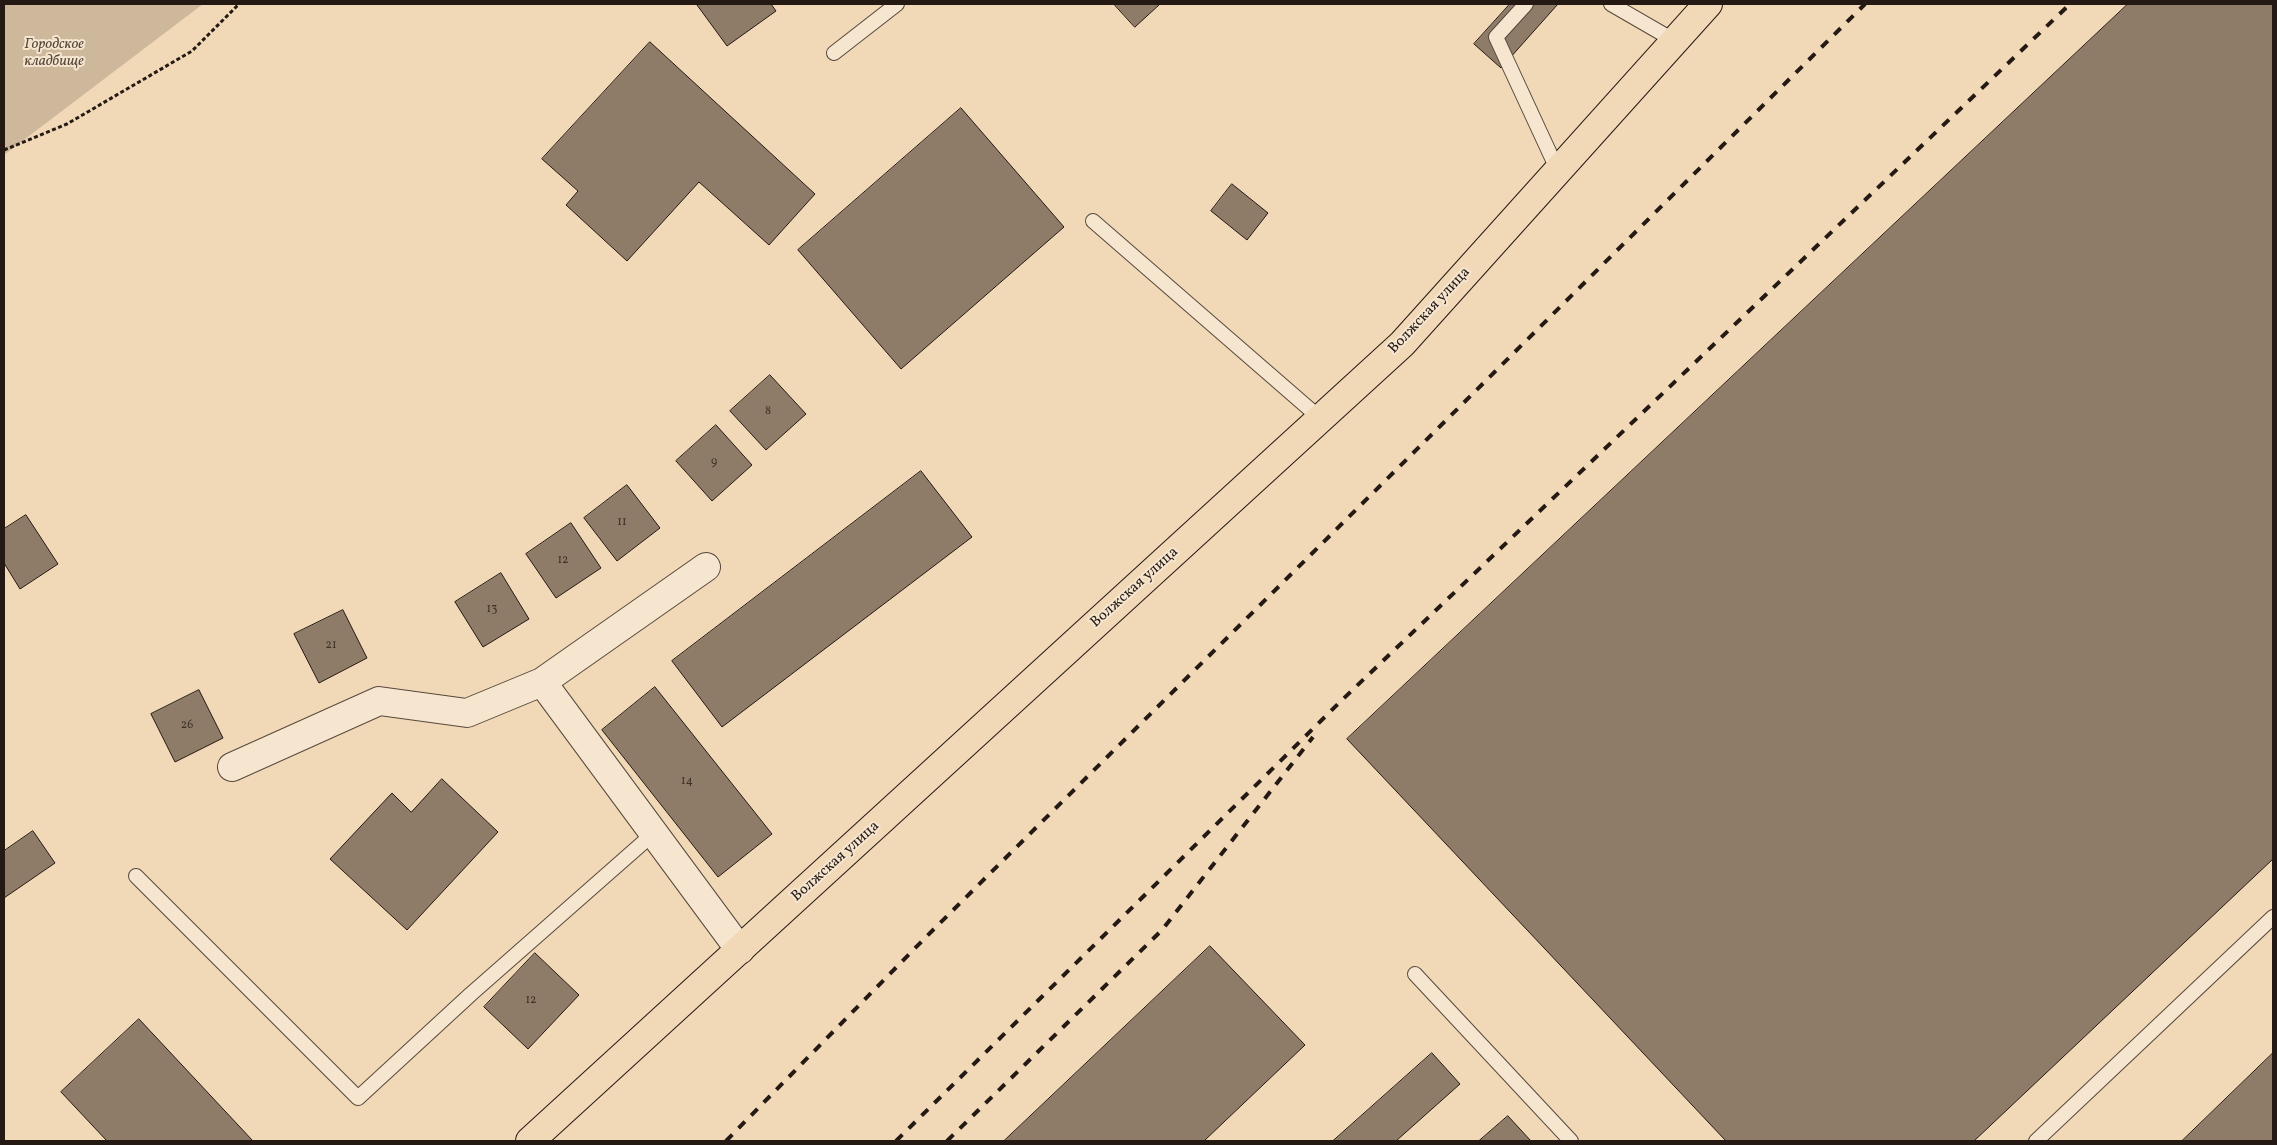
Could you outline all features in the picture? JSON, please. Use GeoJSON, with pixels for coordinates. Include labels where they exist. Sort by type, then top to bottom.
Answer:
{"type":"FeatureCollection","features":[{"type":"Feature","properties":{"kind":"main road","name":"Волжская улица"},"geometry":{"type":"LineString","coordinates":[[530,1141],[1402,344],[1708,4]]}},
{"type":"Feature","properties":{"kind":"street"},"geometry":{"type":"LineString","coordinates":[[232,766],[379,701],[467,713],[542,682],[706,567]]}},
{"type":"Feature","properties":{"kind":"street"},"geometry":{"type":"LineString","coordinates":[[542,682],[740,950]]}},
{"type":"Feature","properties":{"kind":"lane"},"geometry":{"type":"LineString","coordinates":[[834,53],[897,4]]}},
{"type":"Feature","properties":{"kind":"lane"},"geometry":{"type":"LineString","coordinates":[[1526,4],[1496,37],[1558,170]]}},
{"type":"Feature","properties":{"kind":"lane"},"geometry":{"type":"LineString","coordinates":[[1611,4],[1675,41]]}},
{"type":"Feature","properties":{"kind":"lane"},"geometry":{"type":"LineString","coordinates":[[1093,221],[1320,419]]}},
{"type":"Feature","properties":{"kind":"lane"},"geometry":{"type":"LineString","coordinates":[[136,876],[358,1098],[478,988],[654,833]]}},
{"type":"Feature","properties":{"kind":"lane"},"geometry":{"type":"LineString","coordinates":[[2036,1141],[2273,917]]}},
{"type":"Feature","properties":{"kind":"lane"},"geometry":{"type":"LineString","coordinates":[[1415,974],[1571,1141]]}},
{"type":"Feature","properties":{"kind":"path"},"geometry":{"type":"LineString","coordinates":[[4,150],[67,124],[192,50],[239,4]]}},
{"type":"Feature","properties":{"kind":"green space","name":"Городское кладбище"},"geometry":{"type":"Polygon","coordinates":[[[4,4],[203,4],[4,155],[4,4]]]}},
{"type":"Feature","properties":{"kind":"building"},"geometry":{"type":"Polygon","coordinates":[[[771,4],[776,11],[727,46],[697,5],[771,4]]]}},
{"type":"Feature","properties":{"kind":"building"},"geometry":{"type":"Polygon","coordinates":[[[1114,4],[1158,4],[1159,5],[1135,27],[1114,4]]]}},
{"type":"Feature","properties":{"kind":"building"},"geometry":{"type":"Polygon","coordinates":[[[1510,4],[1558,4],[1501,68],[1474,44],[1510,4]]]}},
{"type":"Feature","properties":{"kind":"building"},"geometry":{"type":"Polygon","coordinates":[[[2128,4],[2273,4],[2273,859],[1974,1141],[1726,1141],[1347,739],[2128,4]]]}},
{"type":"Feature","properties":{"kind":"building"},"geometry":{"type":"Polygon","coordinates":[[[650,42],[815,194],[769,245],[699,182],[627,261],[566,205],[578,191],[542,159],[650,42]]]}},
{"type":"Feature","properties":{"kind":"building"},"geometry":{"type":"Polygon","coordinates":[[[961,108],[1064,227],[901,369],[798,250],[961,108]]]}},
{"type":"Feature","properties":{"kind":"building"},"geometry":{"type":"Polygon","coordinates":[[[1232,184],[1268,213],[1247,240],[1211,211],[1232,184]]]}},
{"type":"Feature","properties":{"kind":"building"},"geometry":{"type":"Polygon","coordinates":[[[770,375],[806,414],[766,450],[730,411],[770,375]]]}},
{"type":"Feature","properties":{"kind":"building"},"geometry":{"type":"Polygon","coordinates":[[[716,425],[752,465],[712,501],[676,461],[716,425]]]}},
{"type":"Feature","properties":{"kind":"building"},"geometry":{"type":"Polygon","coordinates":[[[921,471],[972,537],[722,727],[672,661],[921,471]]]}},
{"type":"Feature","properties":{"kind":"building"},"geometry":{"type":"Polygon","coordinates":[[[627,485],[660,528],[617,561],[584,518],[627,485]]]}},
{"type":"Feature","properties":{"kind":"building"},"geometry":{"type":"Polygon","coordinates":[[[26,515],[58,564],[20,589],[4,563],[4,529],[26,515]]]}},
{"type":"Feature","properties":{"kind":"building"},"geometry":{"type":"Polygon","coordinates":[[[571,523],[601,568],[556,598],[526,554],[571,523]]]}},
{"type":"Feature","properties":{"kind":"building"},"geometry":{"type":"Polygon","coordinates":[[[501,573],[529,619],[483,647],[455,602],[501,573]]]}},
{"type":"Feature","properties":{"kind":"building"},"geometry":{"type":"Polygon","coordinates":[[[343,610],[367,658],[319,683],[294,634],[343,610]]]}},
{"type":"Feature","properties":{"kind":"building"},"geometry":{"type":"Polygon","coordinates":[[[655,687],[772,834],[718,877],[602,730],[655,687]]]}},
{"type":"Feature","properties":{"kind":"building"},"geometry":{"type":"Polygon","coordinates":[[[199,690],[223,738],[175,762],[151,714],[199,690]]]}},
{"type":"Feature","properties":{"kind":"building"},"geometry":{"type":"Polygon","coordinates":[[[442,779],[498,832],[407,930],[330,859],[392,793],[411,812],[442,779]]]}},
{"type":"Feature","properties":{"kind":"building"},"geometry":{"type":"Polygon","coordinates":[[[33,831],[55,863],[4,898],[4,851],[33,831]]]}},
{"type":"Feature","properties":{"kind":"building"},"geometry":{"type":"Polygon","coordinates":[[[1210,946],[1305,1045],[1204,1141],[1004,1141],[1210,946]]]}},
{"type":"Feature","properties":{"kind":"building"},"geometry":{"type":"Polygon","coordinates":[[[535,953],[579,995],[528,1049],[484,1007],[535,953]]]}},
{"type":"Feature","properties":{"kind":"building"},"geometry":{"type":"Polygon","coordinates":[[[139,1019],[253,1141],[107,1141],[61,1092],[139,1019]]]}},
{"type":"Feature","properties":{"kind":"building"},"geometry":{"type":"Polygon","coordinates":[[[1432,1053],[1460,1084],[1396,1141],[1333,1141],[1432,1053]]]}},
{"type":"Feature","properties":{"kind":"building"},"geometry":{"type":"Polygon","coordinates":[[[2273,1053],[2273,1141],[2182,1141],[2273,1053]]]}},
{"type":"Feature","properties":{"kind":"building"},"geometry":{"type":"Polygon","coordinates":[[[1508,1116],[1531,1141],[1479,1141],[1508,1116]]]}},
{"type":"Feature","properties":{"kind":"railway"},"geometry":{"type":"LineString","coordinates":[[726,1141],[927,936],[1865,4]]}},
{"type":"Feature","properties":{"kind":"railway"},"geometry":{"type":"LineString","coordinates":[[896,1141],[1342,700],[2070,4]]}},
{"type":"Feature","properties":{"kind":"railway"},"geometry":{"type":"LineString","coordinates":[[947,1141],[1162,930],[1313,737]]}}]}
